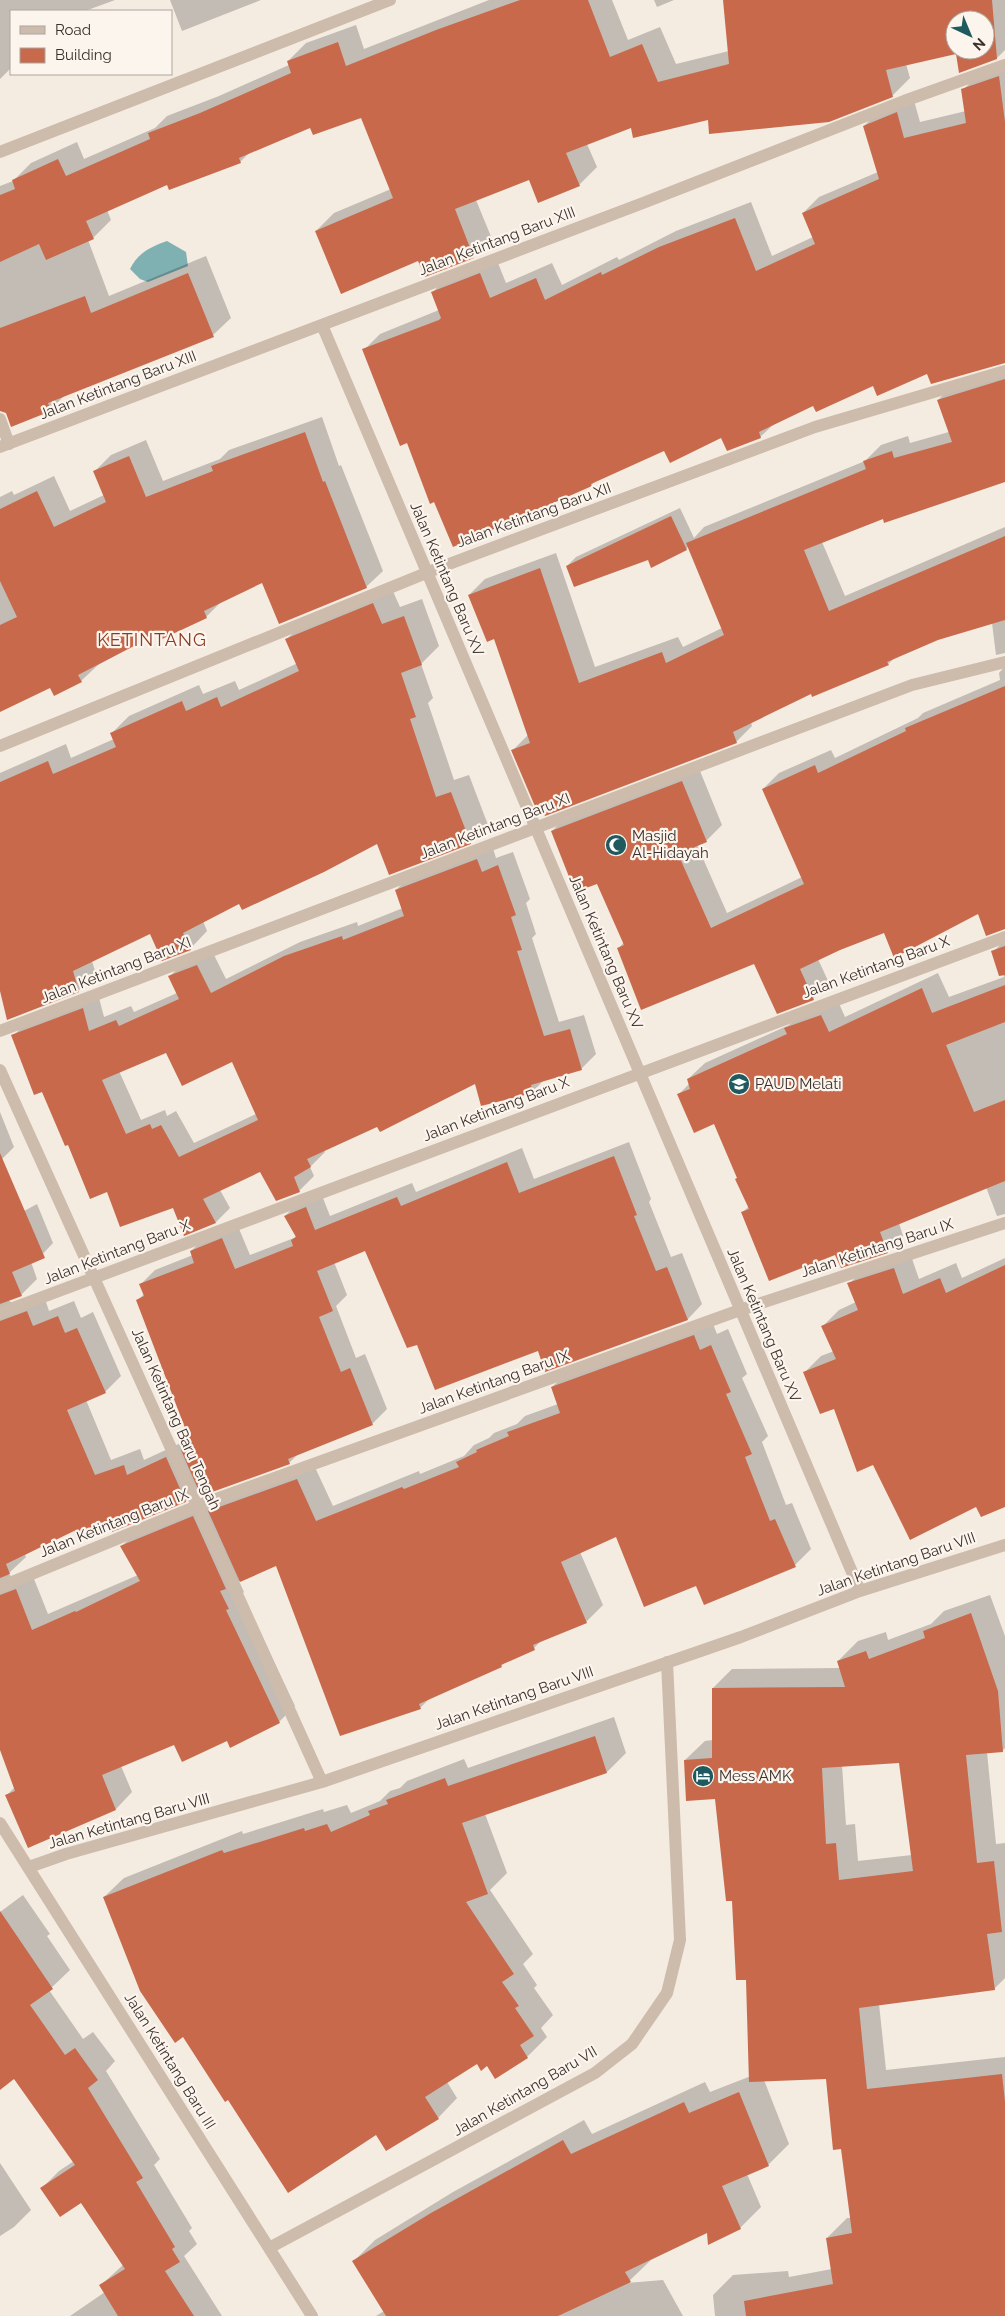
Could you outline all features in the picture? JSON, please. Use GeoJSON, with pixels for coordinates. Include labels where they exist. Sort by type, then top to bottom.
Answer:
{"type":"FeatureCollection","features":[{"type":"Feature","properties":{"kind":"street"},"geometry":{"type":"LineString","coordinates":[[0,152],[390,0]]}},
{"type":"Feature","properties":{"kind":"street","name":"Jalan Ketintang Baru XIII"},"geometry":{"type":"LineString","coordinates":[[5,446],[643,203],[904,101],[1005,65]]}},
{"type":"Feature","properties":{"kind":"street","name":"Jalan Ketintang Baru XV"},"geometry":{"type":"LineString","coordinates":[[322,325],[860,1591]]}},
{"type":"Feature","properties":{"kind":"street","name":"Jalan Ketintang Baru XII"},"geometry":{"type":"LineString","coordinates":[[0,746],[427,572],[815,428],[1005,370]]}},
{"type":"Feature","properties":{"kind":"street"},"geometry":{"type":"LineString","coordinates":[[0,419],[5,446]]}},
{"type":"Feature","properties":{"kind":"street","name":"Jalan Ketintang Baru XI"},"geometry":{"type":"LineString","coordinates":[[0,1031],[912,685],[1005,662]]}},
{"type":"Feature","properties":{"kind":"street","name":"Jalan Ketintang Baru X"},"geometry":{"type":"LineString","coordinates":[[0,1313],[1005,938]]}},
{"type":"Feature","properties":{"kind":"street","name":"Jalan Ketintang Baru Tengah"},"geometry":{"type":"LineString","coordinates":[[0,1070],[322,1782]]}},
{"type":"Feature","properties":{"kind":"street","name":"Jalan Ketintang Baru IX"},"geometry":{"type":"LineString","coordinates":[[0,1587],[197,1506],[740,1310],[1005,1223]]}},
{"type":"Feature","properties":{"kind":"street","name":"Jalan Ketintang Baru VIII"},"geometry":{"type":"LineString","coordinates":[[29,1868],[66,1854],[322,1782],[741,1637],[860,1591],[1005,1545]]}},
{"type":"Feature","properties":{"kind":"street","name":"Jalan Ketintang Baru VII"},"geometry":{"type":"LineString","coordinates":[[269,2248],[595,2073],[632,2044],[667,1993],[680,1940],[667,1662]]}},
{"type":"Feature","properties":{"kind":"street","name":"Jalan Ketintang Baru III"},"geometry":{"type":"LineString","coordinates":[[0,1823],[312,2316]]}},
{"type":"Feature","properties":{"kind":"water"},"geometry":{"type":"Polygon","coordinates":[[[167,241],[186,252],[188,266],[148,282],[140,279],[130,269],[133,263],[145,251],[167,241]]]}},
{"type":"Feature","properties":{"kind":"building"},"geometry":{"type":"Polygon","coordinates":[[[520,0],[588,0],[610,57],[642,44],[658,82],[729,64],[723,0],[992,0],[993,10],[945,10],[945,57],[886,70],[893,97],[829,122],[709,134],[708,120],[633,138],[631,128],[566,153],[580,186],[538,203],[529,180],[455,209],[474,258],[425,277],[418,261],[341,294],[315,231],[393,198],[361,118],[313,135],[310,128],[239,158],[241,163],[169,190],[167,185],[86,221],[94,239],[46,260],[39,244],[0,262],[0,195],[15,189],[12,180],[58,159],[66,176],[150,139],[148,133],[200,113],[291,73],[287,61],[338,42],[346,66],[436,30],[520,0]]]}},
{"type":"Feature","properties":{"kind":"building"},"geometry":{"type":"Polygon","coordinates":[[[995,35],[997,59],[995,60],[995,35]]]}},
{"type":"Feature","properties":{"kind":"building"},"geometry":{"type":"Polygon","coordinates":[[[957,60],[994,60],[959,73],[957,60]]]}},
{"type":"Feature","properties":{"kind":"building"},"geometry":{"type":"Polygon","coordinates":[[[999,76],[1005,122],[1005,363],[931,384],[927,374],[877,396],[873,386],[816,412],[813,406],[759,432],[761,438],[727,451],[721,438],[670,463],[664,451],[591,484],[592,486],[453,547],[434,502],[430,504],[407,443],[400,446],[362,349],[439,320],[441,318],[431,292],[480,273],[490,298],[536,278],[545,300],[601,272],[602,275],[659,247],[735,218],[756,271],[815,244],[802,213],[879,179],[863,126],[897,112],[904,138],[966,123],[961,89],[999,76]]]}},
{"type":"Feature","properties":{"kind":"building"},"geometry":{"type":"Polygon","coordinates":[[[188,273],[214,337],[48,403],[51,411],[11,427],[6,413],[0,411],[0,328],[85,296],[91,313],[188,273]]]}},
{"type":"Feature","properties":{"kind":"building"},"geometry":{"type":"Polygon","coordinates":[[[1005,379],[1005,482],[884,523],[883,519],[804,550],[829,611],[1005,536],[1005,620],[938,640],[887,662],[889,665],[812,697],[811,694],[733,732],[737,743],[545,816],[542,809],[537,811],[511,750],[530,743],[494,639],[487,642],[468,595],[540,568],[579,683],[662,652],[666,663],[724,635],[686,543],[866,469],[863,461],[892,451],[894,458],[952,442],[937,400],[1005,379]]]}},
{"type":"Feature","properties":{"kind":"building"},"geometry":{"type":"Polygon","coordinates":[[[305,432],[323,482],[325,481],[367,588],[279,624],[262,583],[204,611],[207,618],[162,639],[159,633],[78,675],[82,682],[54,696],[50,688],[0,712],[0,625],[17,617],[0,581],[0,509],[37,491],[54,527],[106,502],[93,471],[129,456],[146,497],[213,471],[211,466],[305,432]]]}},
{"type":"Feature","properties":{"kind":"building"},"geometry":{"type":"Polygon","coordinates":[[[671,516],[687,550],[651,568],[648,560],[574,587],[566,566],[671,516]]]}},
{"type":"Feature","properties":{"kind":"building"},"geometry":{"type":"Polygon","coordinates":[[[373,603],[382,624],[404,616],[422,665],[401,673],[416,717],[410,719],[436,797],[451,792],[471,844],[389,875],[377,844],[324,872],[242,910],[239,904],[183,933],[191,950],[162,961],[150,934],[73,971],[79,992],[7,1020],[0,991],[0,782],[48,761],[53,774],[116,747],[110,733],[182,701],[186,711],[217,697],[221,707],[299,671],[285,639],[373,603]]]}},
{"type":"Feature","properties":{"kind":"building"},"geometry":{"type":"Polygon","coordinates":[[[1005,686],[1005,929],[986,936],[978,914],[894,958],[884,933],[840,950],[800,969],[814,1000],[777,1014],[754,964],[641,1010],[617,948],[624,945],[597,884],[575,892],[551,831],[682,781],[707,842],[678,854],[711,928],[804,884],[762,789],[815,765],[818,773],[906,731],[905,728],[1005,686]]]}},
{"type":"Feature","properties":{"kind":"building"},"geometry":{"type":"Polygon","coordinates":[[[477,859],[482,872],[498,865],[516,915],[511,917],[522,950],[517,951],[544,1036],[570,1029],[582,1070],[531,1085],[533,1093],[481,1106],[475,1084],[380,1132],[377,1127],[307,1159],[311,1167],[294,1177],[300,1192],[276,1201],[260,1172],[203,1199],[216,1223],[184,1236],[173,1208],[120,1227],[107,1192],[90,1199],[68,1145],[65,1146],[42,1092],[34,1095],[11,1035],[83,1008],[89,1031],[116,1020],[119,1026],[179,999],[168,976],[197,965],[211,993],[284,956],[342,936],[343,940],[404,916],[395,890],[477,859]],[[166,1053],[102,1080],[126,1134],[150,1124],[152,1129],[161,1125],[179,1157],[258,1120],[232,1062],[182,1086],[166,1053]]]}},
{"type":"Feature","properties":{"kind":"building"},"geometry":{"type":"Polygon","coordinates":[[[1005,946],[1005,975],[999,976],[991,951],[1005,946]]]}},
{"type":"Feature","properties":{"kind":"building"},"geometry":{"type":"Polygon","coordinates":[[[1005,985],[1005,1022],[946,1045],[974,1112],[1005,1100],[1005,1181],[880,1232],[888,1253],[841,1268],[835,1255],[769,1281],[741,1212],[749,1209],[735,1179],[737,1178],[714,1124],[694,1133],[677,1094],[690,1089],[687,1079],[787,1034],[784,1028],[821,1015],[829,1032],[922,988],[932,1013],[1005,985]]]}},
{"type":"Feature","properties":{"kind":"building"},"geometry":{"type":"Polygon","coordinates":[[[0,1153],[45,1258],[12,1272],[22,1296],[0,1304],[0,1153]]]}},
{"type":"Feature","properties":{"kind":"building"},"geometry":{"type":"Polygon","coordinates":[[[614,1156],[637,1215],[634,1216],[656,1271],[667,1267],[688,1320],[545,1372],[538,1351],[435,1390],[417,1345],[407,1348],[365,1251],[317,1271],[333,1311],[319,1317],[341,1372],[350,1368],[373,1425],[288,1459],[290,1464],[201,1496],[181,1450],[187,1447],[186,1443],[190,1441],[136,1300],[144,1296],[139,1284],[194,1263],[190,1251],[222,1238],[235,1269],[293,1246],[291,1240],[296,1237],[284,1216],[306,1207],[315,1230],[397,1197],[401,1206],[507,1162],[519,1193],[614,1156]]]}},
{"type":"Feature","properties":{"kind":"building"},"geometry":{"type":"Polygon","coordinates":[[[1005,1265],[1005,1507],[981,1517],[976,1507],[910,1540],[873,1465],[857,1472],[834,1409],[820,1414],[803,1372],[836,1359],[821,1326],[858,1310],[847,1283],[894,1268],[903,1294],[940,1278],[946,1293],[1005,1265]]]}},
{"type":"Feature","properties":{"kind":"building"},"geometry":{"type":"Polygon","coordinates":[[[27,1311],[33,1326],[58,1316],[65,1333],[77,1328],[106,1393],[67,1410],[95,1475],[124,1465],[127,1475],[166,1457],[186,1502],[112,1532],[107,1524],[77,1538],[74,1531],[6,1564],[10,1574],[0,1578],[0,1321],[27,1311]]]}},
{"type":"Feature","properties":{"kind":"building"},"geometry":{"type":"Polygon","coordinates":[[[694,1335],[700,1350],[711,1345],[731,1392],[726,1394],[752,1454],[745,1457],[770,1521],[775,1519],[796,1567],[704,1605],[696,1586],[644,1607],[616,1537],[561,1562],[587,1623],[533,1645],[535,1650],[419,1704],[421,1709],[340,1736],[276,1566],[240,1582],[208,1511],[297,1479],[316,1521],[459,1467],[456,1462],[477,1452],[476,1450],[509,1436],[507,1432],[560,1413],[551,1387],[694,1335]]]}},
{"type":"Feature","properties":{"kind":"building"},"geometry":{"type":"Polygon","coordinates":[[[193,1516],[226,1589],[220,1591],[229,1609],[226,1610],[280,1723],[230,1748],[227,1741],[182,1762],[174,1745],[102,1775],[116,1810],[28,1848],[5,1795],[15,1791],[0,1750],[0,1595],[16,1589],[32,1630],[76,1612],[140,1581],[120,1546],[193,1516]]]}},
{"type":"Feature","properties":{"kind":"building"},"geometry":{"type":"Polygon","coordinates":[[[971,1613],[998,1691],[1003,1752],[966,1755],[977,1863],[994,1861],[1002,1932],[987,1934],[995,1990],[859,2008],[867,2089],[1002,2074],[1005,2102],[1005,2316],[746,2316],[744,2301],[833,2284],[826,2238],[852,2233],[841,2149],[833,2150],[826,2079],[749,2082],[746,1980],[736,1980],[732,1901],[726,1901],[715,1799],[686,1801],[684,1760],[712,1758],[712,1688],[845,1687],[837,1661],[866,1651],[869,1659],[925,1638],[923,1631],[971,1613]],[[899,1763],[822,1768],[826,1844],[836,1843],[839,1880],[913,1871],[899,1763]]]}},
{"type":"Feature","properties":{"kind":"building"},"geometry":{"type":"Polygon","coordinates":[[[595,1736],[607,1773],[462,1823],[488,1894],[466,1902],[514,1974],[502,1982],[519,2006],[515,2008],[534,2036],[520,2045],[528,2058],[495,2079],[487,2066],[481,2071],[477,2064],[425,2097],[439,2119],[386,2151],[376,2135],[288,2193],[228,2100],[225,2102],[183,2037],[175,2043],[140,1991],[103,1897],[222,1850],[224,1853],[304,1828],[305,1831],[327,1824],[331,1832],[370,1815],[368,1811],[388,1804],[386,1800],[445,1778],[448,1786],[595,1736]]]}},
{"type":"Feature","properties":{"kind":"building"},"geometry":{"type":"Polygon","coordinates":[[[0,1911],[53,1989],[30,2005],[65,2055],[75,2048],[98,2080],[88,2088],[143,2178],[136,2182],[175,2247],[172,2249],[180,2262],[165,2271],[194,2316],[118,2316],[99,2285],[125,2269],[81,2203],[60,2217],[40,2188],[75,2165],[14,2079],[0,2090],[0,1911]]]}},
{"type":"Feature","properties":{"kind":"building"},"geometry":{"type":"Polygon","coordinates":[[[739,2092],[769,2166],[722,2186],[741,2229],[708,2245],[707,2233],[625,2272],[631,2282],[558,2316],[386,2316],[352,2261],[431,2213],[563,2140],[571,2154],[684,2102],[689,2113],[739,2092]]]}},
{"type":"Feature","properties":{"kind":"place","name":"Masjid Al-Hidayah"},"geometry":{"type":"Point","coordinates":[616,845]}},
{"type":"Feature","properties":{"kind":"place","name":"PAUD Melati"},"geometry":{"type":"Point","coordinates":[739,1084]}},
{"type":"Feature","properties":{"kind":"place","name":"Mess AMK"},"geometry":{"type":"Point","coordinates":[703,1776]}},
{"type":"Feature","properties":{"kind":"district","name":"KETINTANG"},"geometry":{"type":"Point","coordinates":[152,639]}}]}
